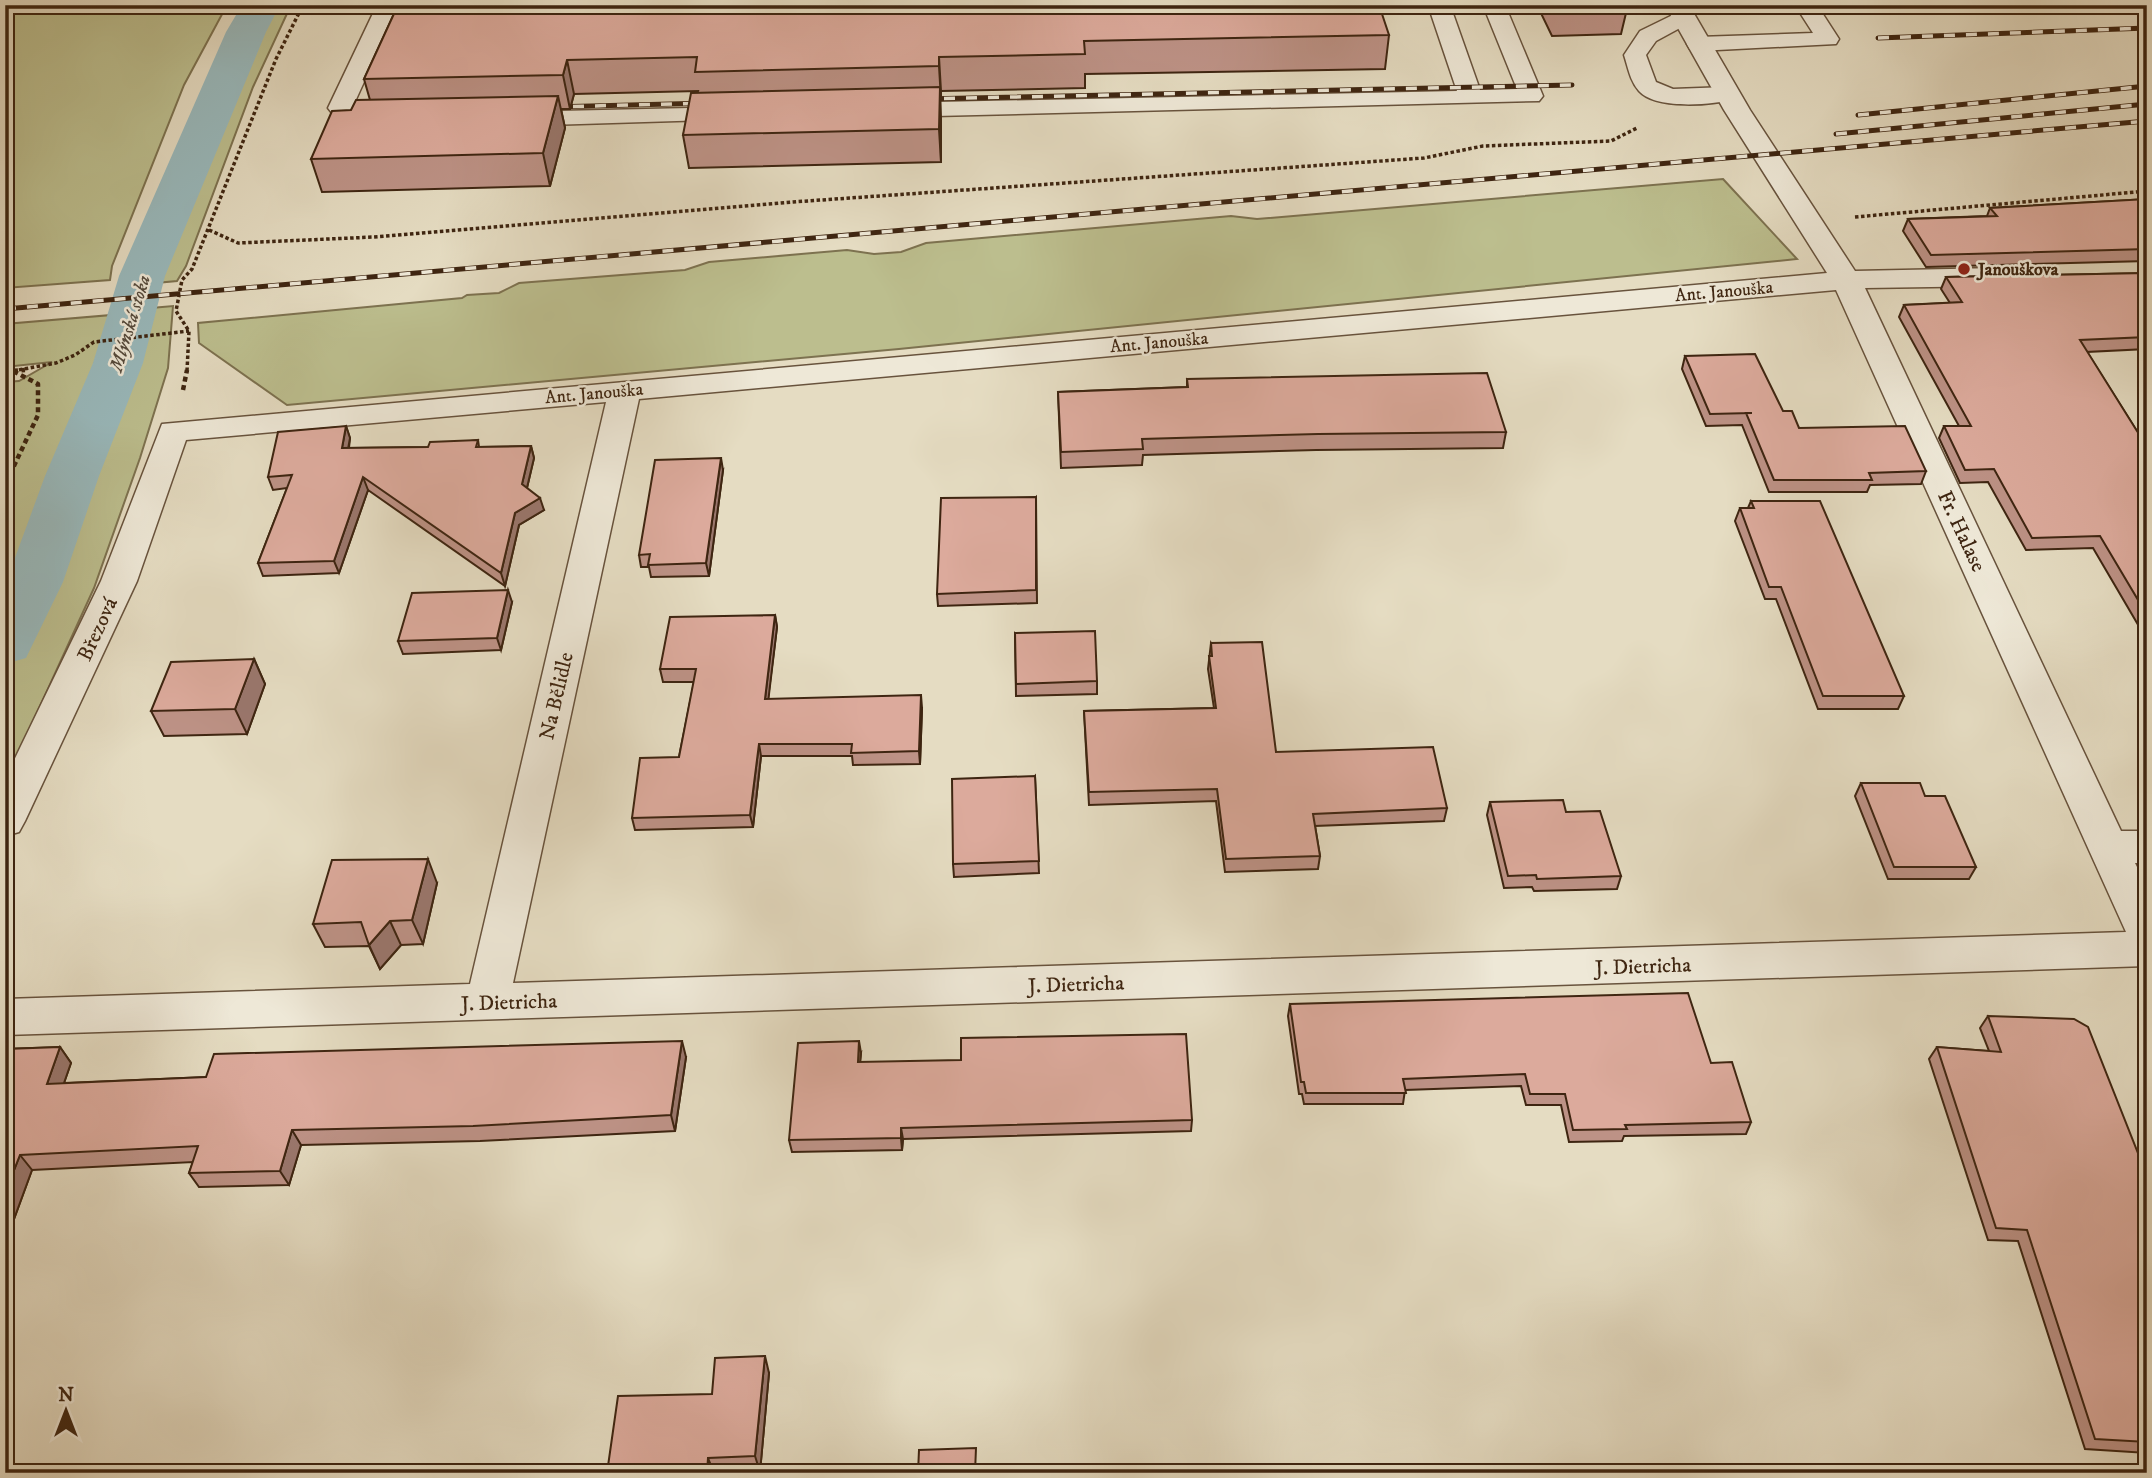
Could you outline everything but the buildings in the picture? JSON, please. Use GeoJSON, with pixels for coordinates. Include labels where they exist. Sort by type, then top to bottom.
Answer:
{"type":"FeatureCollection","features":[{"type":"Feature","properties":{"kind":"street","name":"Fr. Halase"},"geometry":{"type":"LineString","coordinates":[[1680,11],[1756,141],[1812,221],[1846,280],[2127,847],[2147,932]]}},
{"type":"Feature","properties":{"kind":"street","name":"Ant. Janouška"},"geometry":{"type":"LineString","coordinates":[[173,431],[1846,280],[2023,276]]}},
{"type":"Feature","properties":{"kind":"street","name":"Na Bělidle"},"geometry":{"type":"LineString","coordinates":[[487,1003],[625,390]]}},
{"type":"Feature","properties":{"kind":"street","name":"Březová"},"geometry":{"type":"LineString","coordinates":[[5,821],[120,581],[173,431]]}},
{"type":"Feature","properties":{"kind":"street","name":"J. Dietricha"},"geometry":{"type":"LineString","coordinates":[[5,1017],[2147,949]]}},
{"type":"Feature","properties":{"kind":"lane"},"geometry":{"type":"LineString","coordinates":[[388,5],[340,108],[366,122],[408,122]]}},
{"type":"Feature","properties":{"kind":"lane"},"geometry":{"type":"LineString","coordinates":[[1438,5],[1471,97]]}},
{"type":"Feature","properties":{"kind":"lane"},"geometry":{"type":"LineString","coordinates":[[867,111],[1531,96],[1494,5]]}},
{"type":"Feature","properties":{"kind":"lane"},"geometry":{"type":"LineString","coordinates":[[1698,44],[1828,39],[1805,5]]}},
{"type":"Feature","properties":{"kind":"lane"},"geometry":{"type":"LineString","coordinates":[[1680,11],[1648,36],[1635,55],[1647,86],[1659,94],[1674,97],[1727,94]]}},
{"type":"Feature","properties":{"kind":"lane"},"geometry":{"type":"LineString","coordinates":[[492,120],[756,113]]}},
{"type":"Feature","properties":{"kind":"path"},"geometry":{"type":"LineString","coordinates":[[173,431],[187,377],[189,331],[176,311],[182,280],[192,269],[276,59],[303,5]]}},
{"type":"Feature","properties":{"kind":"path"},"geometry":{"type":"LineString","coordinates":[[209,230],[238,243],[374,237],[793,202],[1423,158],[1483,146],[1611,141],[1657,117],[1674,97]]}},
{"type":"Feature","properties":{"kind":"path"},"geometry":{"type":"LineString","coordinates":[[1812,221],[2147,191]]}},
{"type":"Feature","properties":{"kind":"path"},"geometry":{"type":"LineString","coordinates":[[5,372],[49,368],[83,351],[94,342],[189,331]]}},
{"type":"Feature","properties":{"kind":"path"},"geometry":{"type":"LineString","coordinates":[[5,485],[38,415],[38,384],[13,371]]}},
{"type":"Feature","properties":{"kind":"green space"},"geometry":{"type":"Polygon","coordinates":[[[5,5],[227,5],[184,85],[112,266],[110,280],[5,288],[5,5]]]}},
{"type":"Feature","properties":{"kind":"green space"},"geometry":{"type":"Polygon","coordinates":[[[272,5],[291,5],[253,87],[186,266],[177,281],[155,283],[238,78],[272,5]]]}},
{"type":"Feature","properties":{"kind":"green space"},"geometry":{"type":"Polygon","coordinates":[[[1723,179],[1797,259],[899,349],[287,405],[199,343],[198,323],[462,298],[467,295],[499,293],[519,283],[685,270],[709,262],[847,250],[874,254],[901,252],[926,243],[1231,216],[1257,219],[1723,179]]]}},
{"type":"Feature","properties":{"kind":"green space"},"geometry":{"type":"Polygon","coordinates":[[[173,306],[168,368],[140,458],[94,588],[5,783],[5,661],[57,552],[99,434],[139,347],[151,308],[173,306]]]}},
{"type":"Feature","properties":{"kind":"green space"},"geometry":{"type":"Polygon","coordinates":[[[112,315],[85,392],[37,549],[5,625],[5,382],[19,381],[52,362],[5,367],[5,324],[112,315]]]}},
{"type":"Feature","properties":{"kind":"waterway","name":"Mlýnská stoka"},"geometry":{"type":"LineString","coordinates":[[5,644],[35,582],[72,476],[118,363],[142,276],[246,32],[261,5]]}},
{"type":"Feature","properties":{"kind":"railway"},"geometry":{"type":"LineString","coordinates":[[1878,38],[2147,28]]}},
{"type":"Feature","properties":{"kind":"railway"},"geometry":{"type":"LineString","coordinates":[[922,99],[1572,85]]}},
{"type":"Feature","properties":{"kind":"railway"},"geometry":{"type":"LineString","coordinates":[[1858,115],[2147,86]]}},
{"type":"Feature","properties":{"kind":"railway"},"geometry":{"type":"LineString","coordinates":[[551,107],[709,103]]}},
{"type":"Feature","properties":{"kind":"railway"},"geometry":{"type":"LineString","coordinates":[[1836,134],[2147,104]]}},
{"type":"Feature","properties":{"kind":"railway"},"geometry":{"type":"LineString","coordinates":[[5,309],[2147,121]]}},
{"type":"Feature","properties":{"kind":"place","name":"Janouškova"},"geometry":{"type":"Point","coordinates":[1964,269]}}]}
